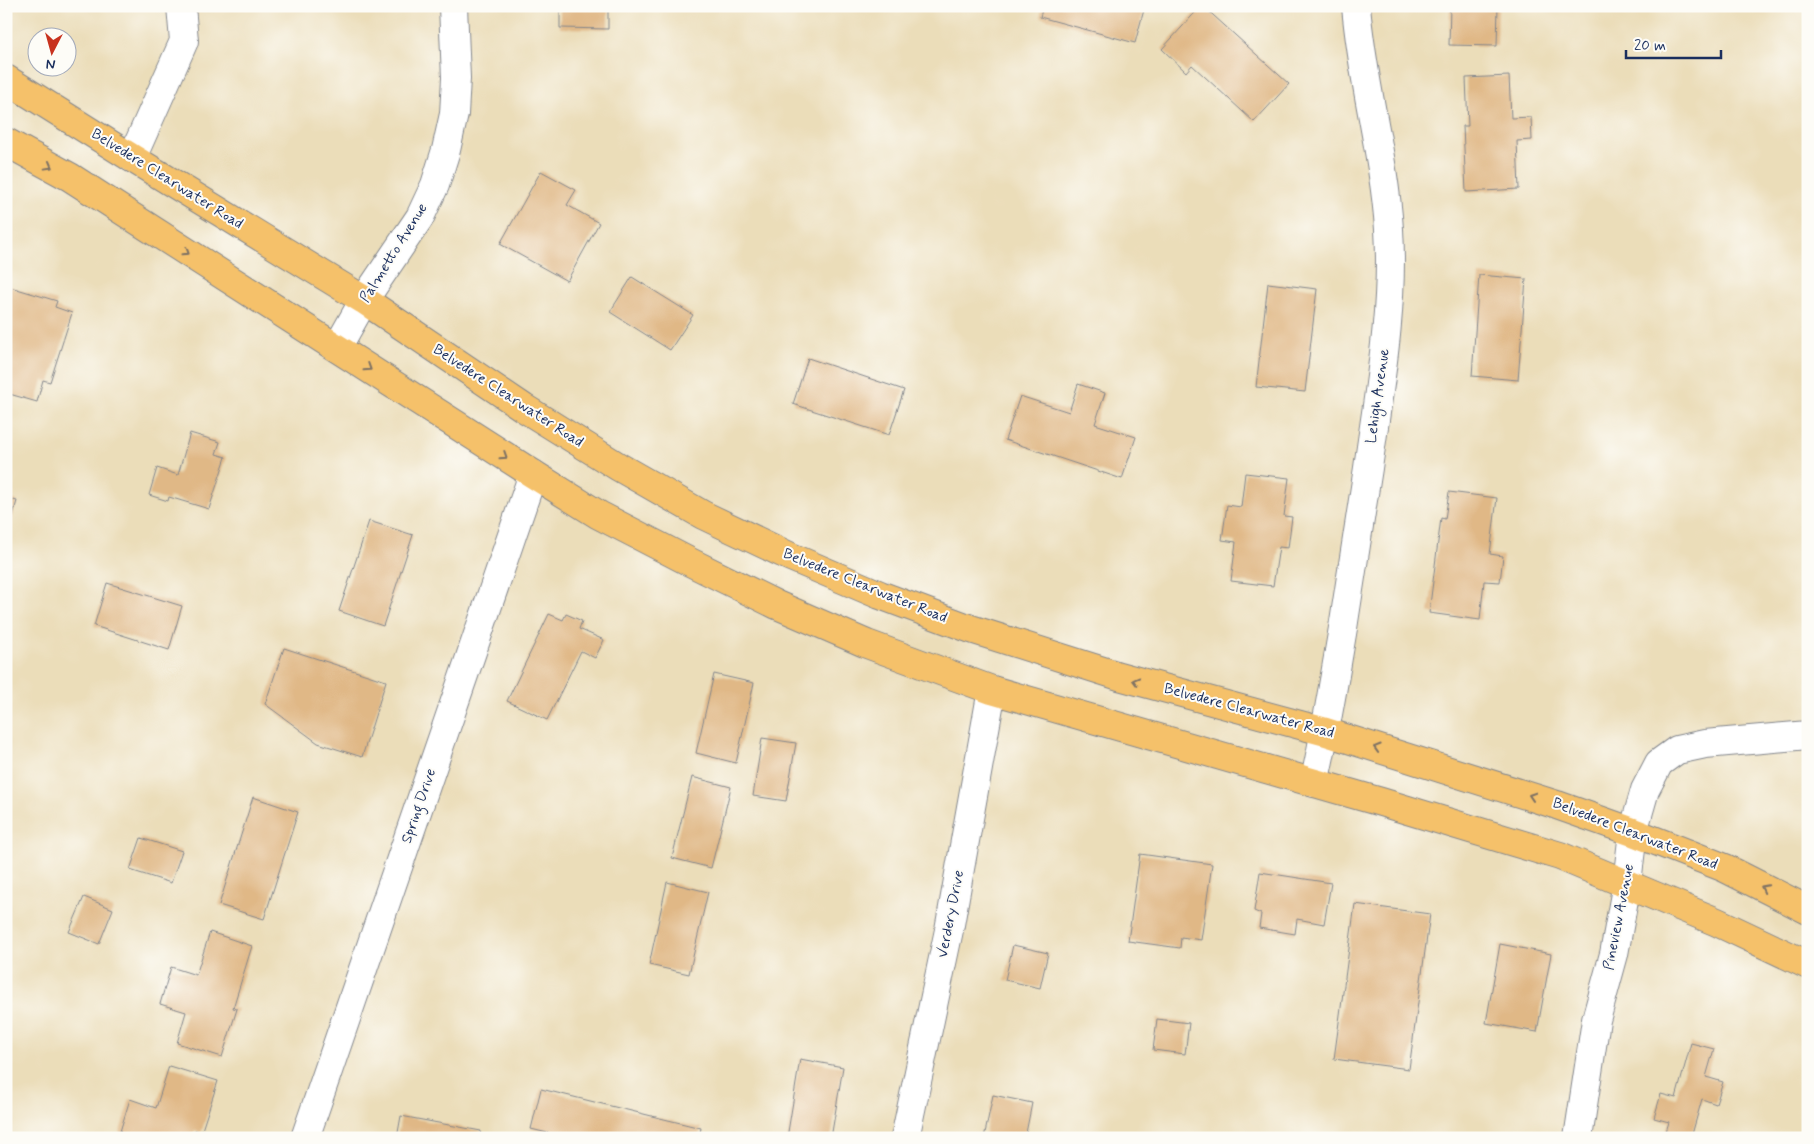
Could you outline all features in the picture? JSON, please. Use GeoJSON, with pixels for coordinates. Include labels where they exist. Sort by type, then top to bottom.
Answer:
{"type":"FeatureCollection","features":[{"type":"Feature","properties":{"kind":"main road","name":"Belvedere Clearwater Road"},"geometry":{"type":"LineString","coordinates":[[6,78],[132,158],[364,300],[524,408],[618,467],[704,515],[791,557],[880,595],[970,629],[1119,676],[1326,732],[1464,774],[1633,832],[1725,868],[1808,910]]}},
{"type":"Feature","properties":{"kind":"main road"},"geometry":{"type":"LineString","coordinates":[[6,142],[70,178],[599,515],[777,605],[867,644],[992,690],[1560,856],[1717,922],[1808,965]]}},
{"type":"Feature","properties":{"kind":"street"},"geometry":{"type":"LineString","coordinates":[[132,158],[184,41],[181,6]]}},
{"type":"Feature","properties":{"kind":"street","name":"Palmetto Avenue"},"geometry":{"type":"LineString","coordinates":[[337,348],[364,300],[420,218],[435,185],[446,150],[454,114],[456,78],[453,6]]}},
{"type":"Feature","properties":{"kind":"street","name":"Lehigh Avenue"},"geometry":{"type":"LineString","coordinates":[[1314,783],[1326,732],[1364,492],[1386,340],[1390,284],[1389,229],[1383,174],[1366,81],[1356,6]]}},
{"type":"Feature","properties":{"kind":"street","name":"Spring Drive"},"geometry":{"type":"LineString","coordinates":[[305,1138],[533,474]]}},
{"type":"Feature","properties":{"kind":"street","name":"Verdery Drive"},"geometry":{"type":"LineString","coordinates":[[905,1138],[949,930],[992,690]]}},
{"type":"Feature","properties":{"kind":"street","name":"Pineview Avenue"},"geometry":{"type":"LineString","coordinates":[[1578,1138],[1596,1020],[1614,954],[1627,883],[1633,832],[1645,790],[1659,763],[1677,750],[1705,744],[1808,735]]}},
{"type":"Feature","properties":{"kind":"building"},"geometry":{"type":"Polygon","coordinates":[[[560,6],[608,6],[608,29],[560,28],[560,6]]]}},
{"type":"Feature","properties":{"kind":"building"},"geometry":{"type":"Polygon","coordinates":[[[1043,6],[1145,6],[1135,43],[1040,17],[1043,6]]]}},
{"type":"Feature","properties":{"kind":"building"},"geometry":{"type":"Polygon","coordinates":[[[1201,6],[1289,84],[1254,122],[1192,65],[1186,72],[1162,49],[1201,6]]]}},
{"type":"Feature","properties":{"kind":"building"},"geometry":{"type":"Polygon","coordinates":[[[1450,6],[1498,6],[1497,46],[1449,45],[1450,6]]]}},
{"type":"Feature","properties":{"kind":"building"},"geometry":{"type":"Polygon","coordinates":[[[1509,76],[1511,118],[1531,117],[1532,140],[1517,141],[1519,189],[1466,192],[1463,126],[1468,126],[1466,78],[1509,76]]]}},
{"type":"Feature","properties":{"kind":"building"},"geometry":{"type":"Polygon","coordinates":[[[541,171],[576,190],[567,205],[599,223],[567,281],[500,244],[541,171]]]}},
{"type":"Feature","properties":{"kind":"building"},"geometry":{"type":"Polygon","coordinates":[[[1479,275],[1526,279],[1518,380],[1472,376],[1479,275]]]}},
{"type":"Feature","properties":{"kind":"building"},"geometry":{"type":"Polygon","coordinates":[[[632,277],[693,315],[670,350],[610,312],[632,277]]]}},
{"type":"Feature","properties":{"kind":"building"},"geometry":{"type":"Polygon","coordinates":[[[1268,283],[1317,289],[1305,392],[1256,387],[1268,283]]]}},
{"type":"Feature","properties":{"kind":"building"},"geometry":{"type":"Polygon","coordinates":[[[7,286],[57,301],[55,307],[72,313],[50,382],[43,380],[37,402],[6,393],[7,286]]]}},
{"type":"Feature","properties":{"kind":"building"},"geometry":{"type":"Polygon","coordinates":[[[808,358],[904,390],[889,435],[793,404],[808,358]]]}},
{"type":"Feature","properties":{"kind":"building"},"geometry":{"type":"Polygon","coordinates":[[[1078,384],[1105,393],[1095,424],[1136,437],[1122,479],[1005,440],[1020,396],[1069,412],[1078,384]]]}},
{"type":"Feature","properties":{"kind":"building"},"geometry":{"type":"Polygon","coordinates":[[[190,433],[220,442],[216,454],[226,457],[209,509],[169,497],[168,501],[149,495],[157,468],[178,475],[190,433]]]}},
{"type":"Feature","properties":{"kind":"building"},"geometry":{"type":"Polygon","coordinates":[[[1245,473],[1289,478],[1284,516],[1292,517],[1288,548],[1279,547],[1273,586],[1231,581],[1236,542],[1222,540],[1227,505],[1241,507],[1245,473]]]}},
{"type":"Feature","properties":{"kind":"building"},"geometry":{"type":"Polygon","coordinates":[[[1449,492],[1497,498],[1490,554],[1503,556],[1500,582],[1484,581],[1480,620],[1429,613],[1441,518],[1445,519],[1449,492]]]}},
{"type":"Feature","properties":{"kind":"building"},"geometry":{"type":"Polygon","coordinates":[[[6,498],[17,501],[7,535],[6,535],[6,498]]]}},
{"type":"Feature","properties":{"kind":"building"},"geometry":{"type":"Polygon","coordinates":[[[369,521],[413,535],[383,626],[339,611],[369,521]]]}},
{"type":"Feature","properties":{"kind":"building"},"geometry":{"type":"Polygon","coordinates":[[[107,583],[182,606],[169,650],[94,626],[107,583]]]}},
{"type":"Feature","properties":{"kind":"building"},"geometry":{"type":"Polygon","coordinates":[[[549,614],[563,620],[566,614],[582,621],[579,629],[604,640],[595,658],[581,651],[547,720],[507,701],[549,614]]]}},
{"type":"Feature","properties":{"kind":"building"},"geometry":{"type":"Polygon","coordinates":[[[284,648],[386,681],[362,757],[318,743],[265,704],[284,648]]]}},
{"type":"Feature","properties":{"kind":"building"},"geometry":{"type":"Polygon","coordinates":[[[714,674],[754,683],[736,763],[696,753],[714,674]]]}},
{"type":"Feature","properties":{"kind":"building"},"geometry":{"type":"Polygon","coordinates":[[[762,738],[796,743],[786,801],[753,796],[762,738]]]}},
{"type":"Feature","properties":{"kind":"building"},"geometry":{"type":"Polygon","coordinates":[[[692,777],[731,787],[711,868],[672,858],[692,777]]]}},
{"type":"Feature","properties":{"kind":"building"},"geometry":{"type":"Polygon","coordinates":[[[253,797],[298,812],[264,919],[219,905],[253,797]]]}},
{"type":"Feature","properties":{"kind":"building"},"geometry":{"type":"Polygon","coordinates":[[[141,838],[182,851],[171,883],[130,870],[141,838]]]}},
{"type":"Feature","properties":{"kind":"building"},"geometry":{"type":"Polygon","coordinates":[[[1140,854],[1212,864],[1201,940],[1181,937],[1180,948],[1128,941],[1140,854]]]}},
{"type":"Feature","properties":{"kind":"building"},"geometry":{"type":"Polygon","coordinates":[[[1260,872],[1331,883],[1324,924],[1297,919],[1295,934],[1259,928],[1261,914],[1254,911],[1260,872]]]}},
{"type":"Feature","properties":{"kind":"building"},"geometry":{"type":"Polygon","coordinates":[[[667,882],[708,892],[689,974],[649,965],[667,882]]]}},
{"type":"Feature","properties":{"kind":"building"},"geometry":{"type":"Polygon","coordinates":[[[84,897],[113,909],[99,944],[69,932],[84,897]]]}},
{"type":"Feature","properties":{"kind":"building"},"geometry":{"type":"Polygon","coordinates":[[[1355,904],[1430,914],[1409,1069],[1334,1059],[1355,904]]]}},
{"type":"Feature","properties":{"kind":"building"},"geometry":{"type":"Polygon","coordinates":[[[210,932],[252,946],[233,1008],[237,1009],[222,1057],[177,1043],[186,1012],[160,1004],[171,967],[196,975],[210,932]]]}},
{"type":"Feature","properties":{"kind":"building"},"geometry":{"type":"Polygon","coordinates":[[[1500,944],[1551,954],[1537,1032],[1486,1023],[1500,944]]]}},
{"type":"Feature","properties":{"kind":"building"},"geometry":{"type":"Polygon","coordinates":[[[1013,945],[1048,953],[1040,988],[1005,980],[1013,945]]]}},
{"type":"Feature","properties":{"kind":"building"},"geometry":{"type":"Polygon","coordinates":[[[1157,1019],[1189,1023],[1185,1054],[1153,1050],[1157,1019]]]}},
{"type":"Feature","properties":{"kind":"building"},"geometry":{"type":"Polygon","coordinates":[[[1691,1043],[1714,1049],[1706,1077],[1723,1082],[1716,1104],[1702,1099],[1691,1138],[1664,1138],[1669,1122],[1654,1118],[1661,1094],[1676,1098],[1691,1043]]]}},
{"type":"Feature","properties":{"kind":"building"},"geometry":{"type":"Polygon","coordinates":[[[800,1059],[843,1067],[831,1138],[787,1138],[800,1059]]]}},
{"type":"Feature","properties":{"kind":"building"},"geometry":{"type":"Polygon","coordinates":[[[169,1066],[218,1081],[201,1133],[195,1130],[192,1138],[118,1138],[130,1099],[156,1108],[169,1066]]]}},
{"type":"Feature","properties":{"kind":"building"},"geometry":{"type":"Polygon","coordinates":[[[541,1089],[701,1128],[699,1138],[568,1138],[531,1129],[541,1089]]]}},
{"type":"Feature","properties":{"kind":"building"},"geometry":{"type":"Polygon","coordinates":[[[993,1095],[1032,1103],[1025,1138],[984,1138],[993,1095]]]}},
{"type":"Feature","properties":{"kind":"building"},"geometry":{"type":"Polygon","coordinates":[[[401,1116],[481,1131],[479,1138],[397,1138],[401,1116]]]}}]}
